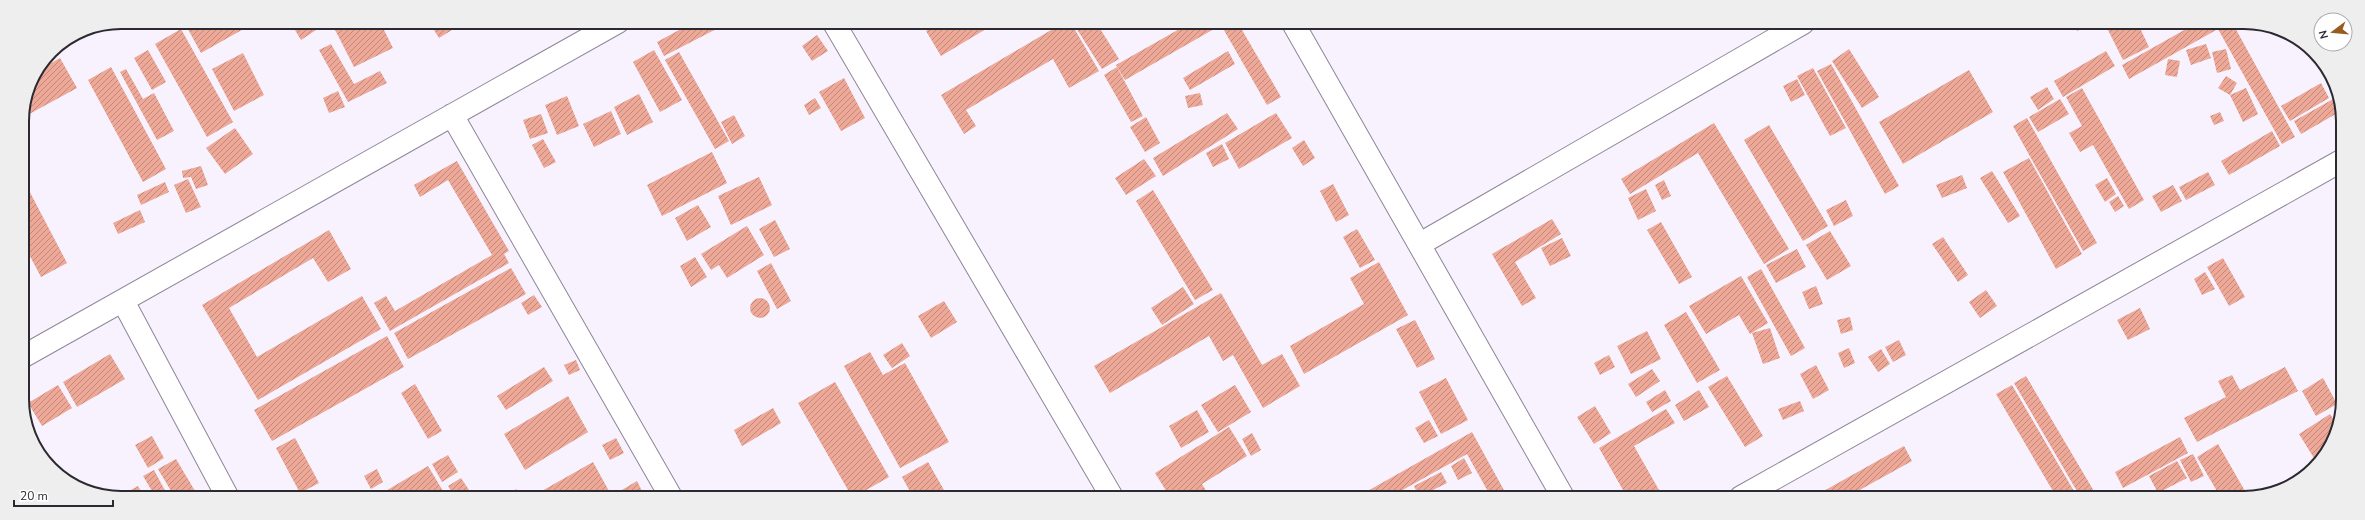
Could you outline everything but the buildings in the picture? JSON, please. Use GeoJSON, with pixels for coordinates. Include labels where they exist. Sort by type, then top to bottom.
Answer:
{"type":"FeatureCollection","features":[{"type":"Feature","properties":{"kind":"street"},"geometry":{"type":"LineString","coordinates":[[29,353],[606,29]]}},
{"type":"Feature","properties":{"kind":"street"},"geometry":{"type":"LineString","coordinates":[[838,29],[1108,491]]}},
{"type":"Feature","properties":{"kind":"street"},"geometry":{"type":"LineString","coordinates":[[1296,29],[1560,491]]}},
{"type":"Feature","properties":{"kind":"street"},"geometry":{"type":"LineString","coordinates":[[1420,244],[1794,29]]}},
{"type":"Feature","properties":{"kind":"street"},"geometry":{"type":"LineString","coordinates":[[452,115],[669,491]]}},
{"type":"Feature","properties":{"kind":"street"},"geometry":{"type":"LineString","coordinates":[[1752,491],[2336,164]]}},
{"type":"Feature","properties":{"kind":"street"},"geometry":{"type":"LineString","coordinates":[[122,301],[224,491]]}}]}
